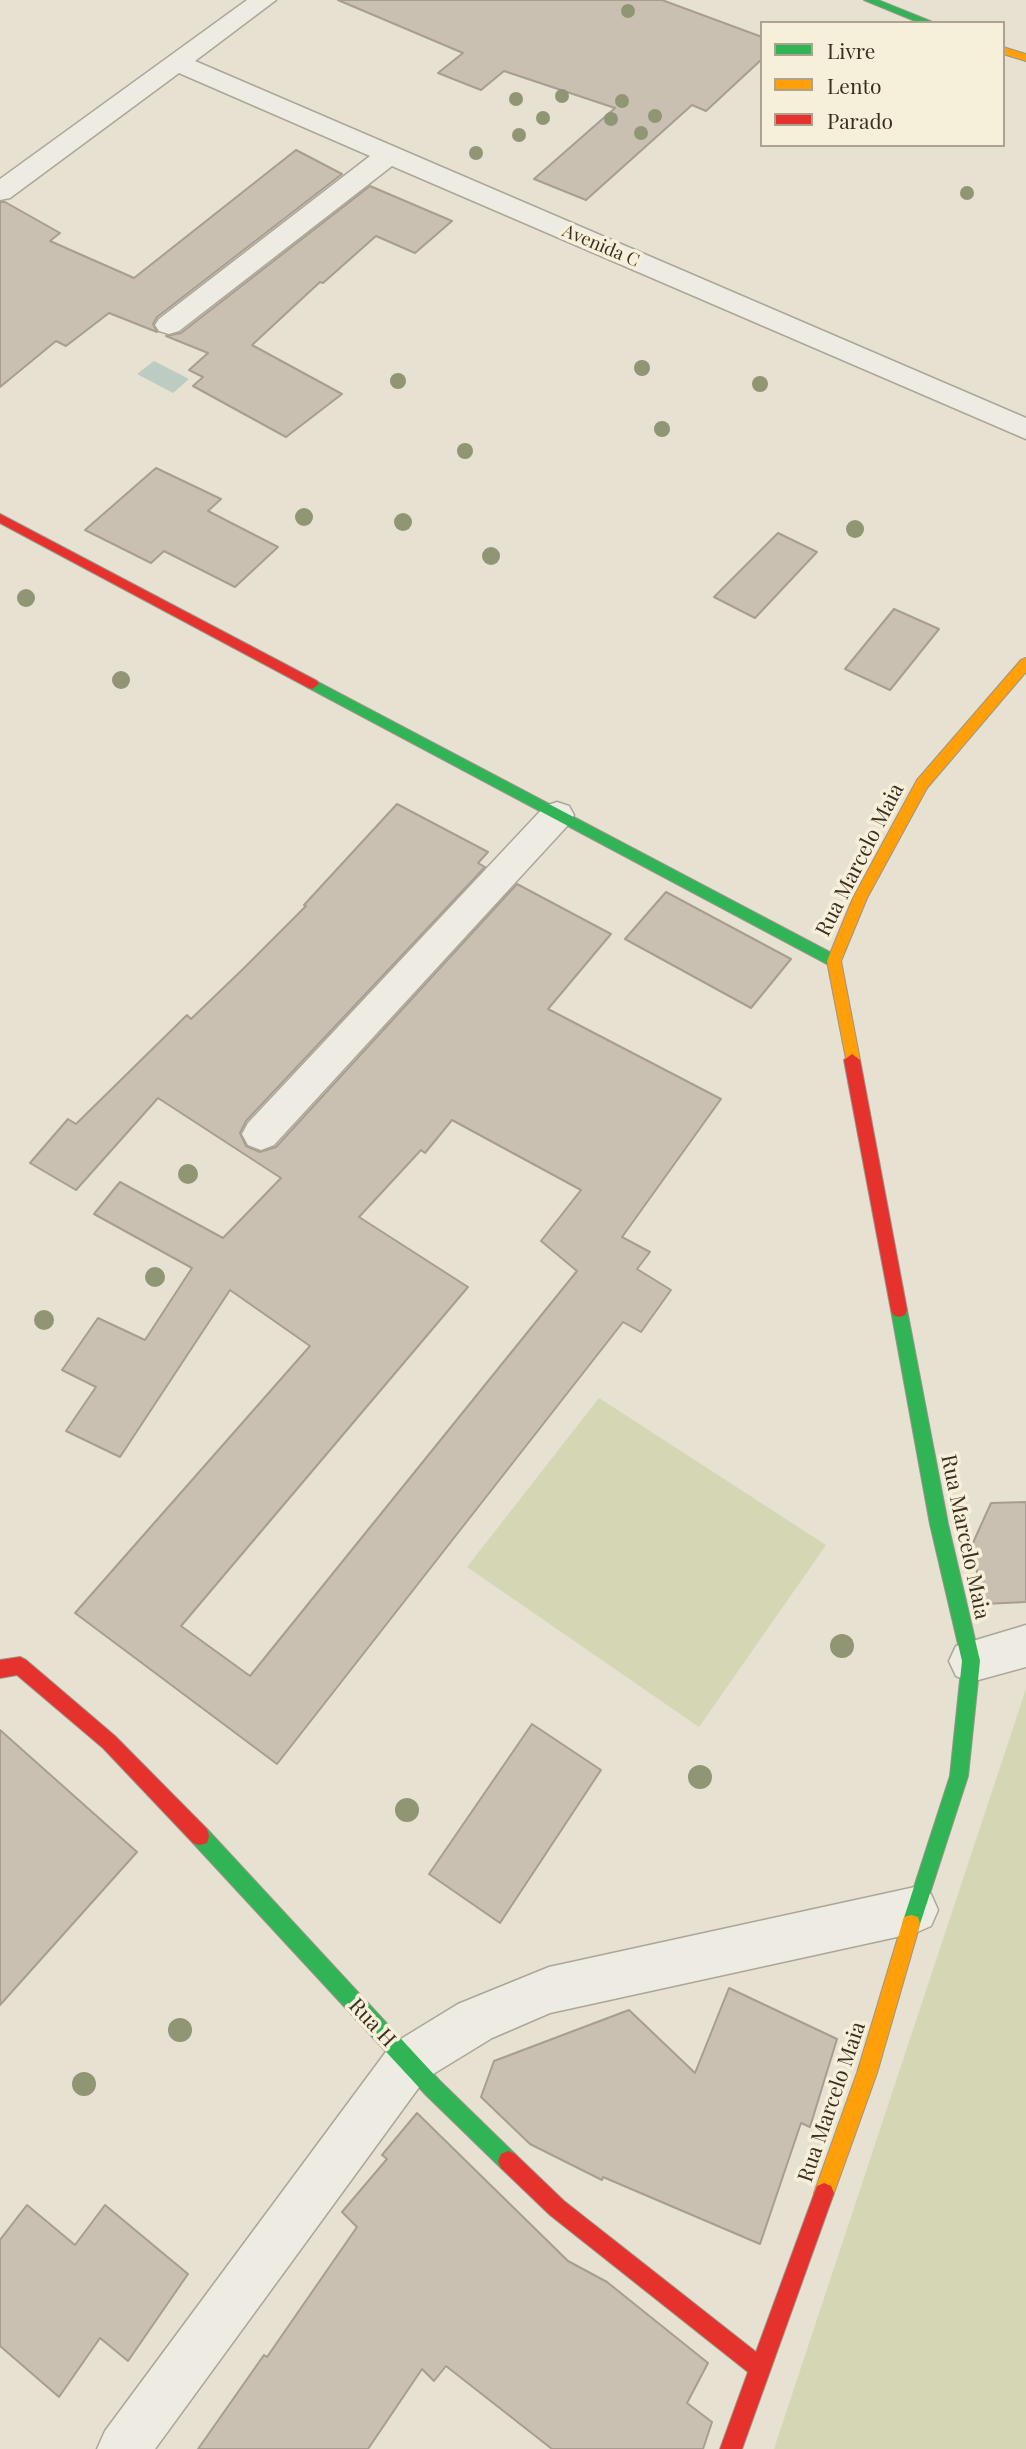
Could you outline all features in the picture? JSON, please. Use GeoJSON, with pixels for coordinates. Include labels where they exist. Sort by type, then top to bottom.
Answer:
{"type":"FeatureCollection","features":[{"type":"Feature","properties":{"kind":"street"},"geometry":{"type":"LineString","coordinates":[[0,192],[263,0]]}},
{"type":"Feature","properties":{"kind":"street"},"geometry":{"type":"LineString","coordinates":[[869,0],[925,21]]}},
{"type":"Feature","properties":{"kind":"street"},"geometry":{"type":"LineString","coordinates":[[1005,51],[1026,58]]}},
{"type":"Feature","properties":{"kind":"street","name":"Avenida C"},"geometry":{"type":"LineString","coordinates":[[177,63],[1026,429]]}},
{"type":"Feature","properties":{"kind":"street"},"geometry":{"type":"LineString","coordinates":[[169,325],[389,155]]}},
{"type":"Feature","properties":{"kind":"street"},"geometry":{"type":"LineString","coordinates":[[0,518],[834,961]]}},
{"type":"Feature","properties":{"kind":"street","name":"Rua Marcelo Maia"},"geometry":{"type":"LineString","coordinates":[[731,2449],[867,2073],[915,1910],[959,1776],[971,1661],[939,1524],[834,961],[860,898],[922,784],[1026,663]]}},
{"type":"Feature","properties":{"kind":"street"},"geometry":{"type":"LineString","coordinates":[[261,1134],[557,815]]}},
{"type":"Feature","properties":{"kind":"street"},"geometry":{"type":"LineString","coordinates":[[971,1661],[1026,1646]]}},
{"type":"Feature","properties":{"kind":"street","name":"Rua H"},"geometry":{"type":"LineString","coordinates":[[0,1669],[20,1666],[109,1742],[258,1896],[408,2062],[475,2021],[549,1990],[915,1910]]}},
{"type":"Feature","properties":{"kind":"street"},"geometry":{"type":"LineString","coordinates":[[123,2449],[408,2062],[557,2208],[760,2368]]}},
{"type":"Feature","properties":{"kind":"green space"},"geometry":{"type":"Polygon","coordinates":[[[599,1398],[826,1545],[699,1727],[467,1567],[599,1398]]]}},
{"type":"Feature","properties":{"kind":"green space"},"geometry":{"type":"Polygon","coordinates":[[[1026,1689],[1026,2449],[774,2449],[1026,1689]]]}},
{"type":"Feature","properties":{"kind":"shaded area"},"geometry":{"type":"Polygon","coordinates":[[[154,361],[189,379],[173,393],[137,374],[154,361]]]}},
{"type":"Feature","properties":{"kind":"building"},"geometry":{"type":"Polygon","coordinates":[[[338,0],[662,0],[760,36],[760,61],[706,111],[692,105],[586,200],[534,179],[615,108],[504,71],[481,90],[438,73],[463,53],[338,0]]]}},
{"type":"Feature","properties":{"kind":"building"},"geometry":{"type":"Polygon","coordinates":[[[296,150],[342,174],[157,317],[153,324],[157,332],[109,313],[66,346],[56,341],[0,387],[0,202],[5,202],[60,233],[50,241],[134,278],[296,150]]]}},
{"type":"Feature","properties":{"kind":"building"},"geometry":{"type":"Polygon","coordinates":[[[370,186],[452,221],[415,253],[376,236],[323,283],[320,282],[252,345],[342,394],[286,437],[193,386],[203,377],[189,370],[208,353],[166,336],[181,333],[370,186]]]}},
{"type":"Feature","properties":{"kind":"building"},"geometry":{"type":"Polygon","coordinates":[[[156,468],[221,499],[208,511],[278,547],[235,587],[164,551],[151,563],[85,530],[156,468]]]}},
{"type":"Feature","properties":{"kind":"building"},"geometry":{"type":"Polygon","coordinates":[[[778,533],[817,552],[755,618],[714,597],[778,533]]]}},
{"type":"Feature","properties":{"kind":"building"},"geometry":{"type":"Polygon","coordinates":[[[894,609],[939,629],[890,690],[845,669],[894,609]]]}},
{"type":"Feature","properties":{"kind":"building"},"geometry":{"type":"Polygon","coordinates":[[[397,804],[488,852],[478,863],[485,867],[246,1121],[240,1133],[246,1146],[260,1152],[276,1147],[517,884],[611,934],[548,1009],[721,1099],[622,1237],[650,1252],[637,1269],[671,1290],[641,1332],[623,1322],[277,1764],[75,1613],[310,1346],[230,1290],[120,1457],[66,1431],[96,1387],[62,1370],[98,1318],[145,1340],[192,1268],[94,1214],[120,1182],[223,1238],[281,1178],[158,1098],[76,1190],[30,1163],[68,1119],[76,1124],[187,1015],[191,1019],[306,906],[304,905],[397,804]],[[452,1120],[425,1153],[421,1150],[359,1217],[468,1287],[181,1626],[250,1676],[577,1271],[541,1241],[581,1190],[452,1120]]]}},
{"type":"Feature","properties":{"kind":"building"},"geometry":{"type":"Polygon","coordinates":[[[666,892],[791,959],[751,1008],[625,939],[666,892]]]}},
{"type":"Feature","properties":{"kind":"building"},"geometry":{"type":"Polygon","coordinates":[[[1026,1502],[1026,1602],[983,1604],[972,1545],[991,1503],[1026,1502]]]}},
{"type":"Feature","properties":{"kind":"building"},"geometry":{"type":"Polygon","coordinates":[[[532,1724],[601,1770],[500,1923],[429,1874],[532,1724]]]}},
{"type":"Feature","properties":{"kind":"building"},"geometry":{"type":"Polygon","coordinates":[[[0,1730],[137,1852],[0,2005],[0,1730]]]}},
{"type":"Feature","properties":{"kind":"building"},"geometry":{"type":"Polygon","coordinates":[[[729,1988],[837,2039],[810,2127],[801,2123],[760,2244],[603,2177],[602,2180],[530,2144],[481,2097],[494,2061],[629,2010],[695,2073],[729,1988]]]}},
{"type":"Feature","properties":{"kind":"building"},"geometry":{"type":"Polygon","coordinates":[[[417,2113],[568,2261],[607,2282],[708,2363],[687,2403],[712,2422],[703,2449],[552,2449],[446,2366],[434,2381],[422,2369],[368,2449],[198,2449],[264,2355],[267,2357],[357,2227],[342,2212],[387,2159],[382,2155],[417,2113]]]}},
{"type":"Feature","properties":{"kind":"building"},"geometry":{"type":"Polygon","coordinates":[[[27,2205],[75,2245],[105,2205],[188,2274],[128,2361],[100,2338],[59,2397],[0,2346],[0,2240],[27,2205]]]}},
{"type":"Feature","properties":{"kind":"traffic: fast"},"geometry":{"type":"LineString","coordinates":[[869,0],[925,21]]}},
{"type":"Feature","properties":{"kind":"traffic: fast"},"geometry":{"type":"LineString","coordinates":[[312,684],[834,961]]}},
{"type":"Feature","properties":{"kind":"traffic: fast"},"geometry":{"type":"LineString","coordinates":[[899,1310],[939,1524],[971,1661],[959,1776],[911,1924]]}},
{"type":"Feature","properties":{"kind":"traffic: fast"},"geometry":{"type":"LineString","coordinates":[[200,1836],[433,2088],[508,2161]]}},
{"type":"Feature","properties":{"kind":"traffic: slow"},"geometry":{"type":"LineString","coordinates":[[1005,51],[1026,58]]}},
{"type":"Feature","properties":{"kind":"traffic: slow"},"geometry":{"type":"LineString","coordinates":[[852,1060],[834,961],[860,898],[922,784],[1026,663]]}},
{"type":"Feature","properties":{"kind":"traffic: slow"},"geometry":{"type":"LineString","coordinates":[[824,2193],[867,2073],[911,1924]]}},
{"type":"Feature","properties":{"kind":"traffic: jam"},"geometry":{"type":"LineString","coordinates":[[0,518],[312,684]]}},
{"type":"Feature","properties":{"kind":"traffic: jam"},"geometry":{"type":"LineString","coordinates":[[852,1060],[899,1310]]}},
{"type":"Feature","properties":{"kind":"traffic: jam"},"geometry":{"type":"LineString","coordinates":[[0,1669],[20,1666],[109,1742],[200,1836]]}},
{"type":"Feature","properties":{"kind":"traffic: jam"},"geometry":{"type":"LineString","coordinates":[[508,2161],[557,2208],[760,2368]]}},
{"type":"Feature","properties":{"kind":"traffic: jam"},"geometry":{"type":"LineString","coordinates":[[731,2449],[824,2193]]}}]}
